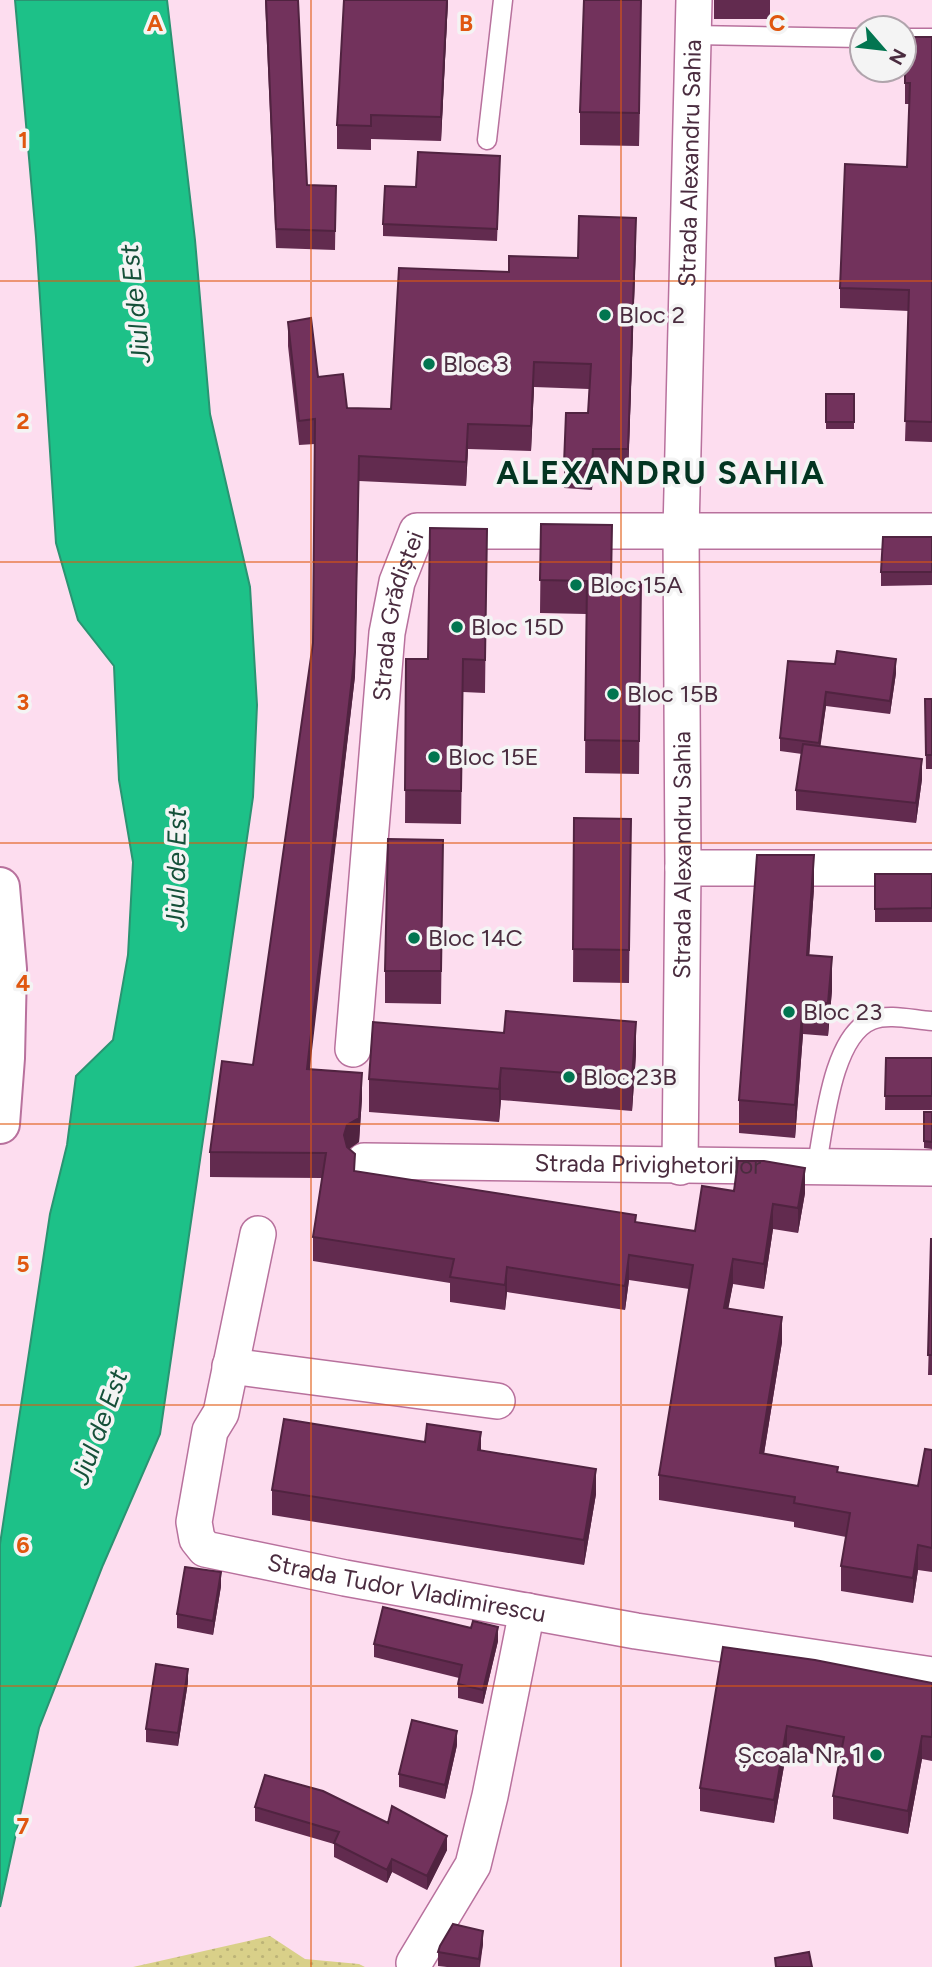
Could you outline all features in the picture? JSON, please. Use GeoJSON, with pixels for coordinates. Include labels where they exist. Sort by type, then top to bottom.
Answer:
{"type":"FeatureCollection","features":[{"type":"Feature","properties":{"kind":"street","name":"Strada Alexandru Sahia"},"geometry":{"type":"LineString","coordinates":[[680,1167],[683,868],[681,531],[694,0]]}},
{"type":"Feature","properties":{"kind":"street","name":"Strada Grădiștei"},"geometry":{"type":"LineString","coordinates":[[353,1049],[387,633],[397,582],[417,531],[932,531]]}},
{"type":"Feature","properties":{"kind":"street"},"geometry":{"type":"LineString","coordinates":[[683,868],[932,868]]}},
{"type":"Feature","properties":{"kind":"street"},"geometry":{"type":"LineString","coordinates":[[0,887],[7,969],[0,1124]]}},
{"type":"Feature","properties":{"kind":"street","name":"Strada Privighetorilor"},"geometry":{"type":"LineString","coordinates":[[365,1161],[816,1169],[932,1168]]}},
{"type":"Feature","properties":{"kind":"street","name":"Strada Tudor Vladimirescu"},"geometry":{"type":"LineString","coordinates":[[258,1234],[221,1413],[210,1431],[194,1522],[197,1539],[205,1549],[636,1631],[932,1675]]}},
{"type":"Feature","properties":{"kind":"street"},"geometry":{"type":"LineString","coordinates":[[230,1366],[497,1401]]}},
{"type":"Feature","properties":{"kind":"street"},"geometry":{"type":"LineString","coordinates":[[414,1963],[473,1866],[490,1796],[527,1611]]}},
{"type":"Feature","properties":{"kind":"lane"},"geometry":{"type":"LineString","coordinates":[[487,140],[503,0]]}},
{"type":"Feature","properties":{"kind":"lane"},"geometry":{"type":"LineString","coordinates":[[693,35],[848,38]]}},
{"type":"Feature","properties":{"kind":"lane"},"geometry":{"type":"LineString","coordinates":[[816,1169],[836,1068],[856,1031],[872,1020],[885,1017],[932,1021]]}},
{"type":"Feature","properties":{"kind":"shaded area"},"geometry":{"type":"Polygon","coordinates":[[[270,1936],[305,1959],[359,1964],[365,1967],[133,1967],[270,1936]]]}},
{"type":"Feature","properties":{"kind":"water","name":"Jiul de Est"},"geometry":{"type":"Polygon","coordinates":[[[15,0],[167,0],[195,240],[210,414],[250,587],[257,705],[253,797],[160,1434],[103,1565],[39,1728],[0,1907],[0,1544],[50,1214],[67,1145],[76,1076],[113,1040],[128,955],[133,862],[119,780],[114,666],[78,620],[56,543],[36,237],[15,0]]]}},
{"type":"Feature","properties":{"kind":"building"},"geometry":{"type":"Polygon","coordinates":[[[266,0],[298,0],[307,185],[336,186],[335,231],[276,229],[266,0]]]}},
{"type":"Feature","properties":{"kind":"building"},"geometry":{"type":"Polygon","coordinates":[[[344,0],[447,0],[441,117],[371,115],[371,126],[337,125],[344,0]]]}},
{"type":"Feature","properties":{"kind":"building"},"geometry":{"type":"Polygon","coordinates":[[[584,0],[641,0],[639,113],[580,112],[584,0]]]}},
{"type":"Feature","properties":{"kind":"building"},"geometry":{"type":"Polygon","coordinates":[[[918,37],[932,37],[932,422],[905,421],[909,290],[840,288],[845,164],[907,167],[910,84],[918,84],[918,37]]]}},
{"type":"Feature","properties":{"kind":"building"},"geometry":{"type":"Polygon","coordinates":[[[418,152],[500,156],[497,229],[383,224],[385,186],[416,187],[418,152]]]}},
{"type":"Feature","properties":{"kind":"building"},"geometry":{"type":"Polygon","coordinates":[[[579,216],[636,218],[628,449],[593,449],[592,465],[564,464],[566,413],[588,413],[591,364],[534,362],[531,426],[468,424],[466,462],[359,456],[355,652],[307,1069],[362,1073],[359,1118],[347,1125],[344,1135],[347,1147],[355,1154],[354,1171],[636,1215],[635,1222],[695,1231],[702,1186],[734,1191],[738,1161],[764,1161],[805,1168],[798,1208],[773,1204],[764,1264],[733,1259],[724,1308],[782,1317],[760,1453],[838,1467],[837,1472],[918,1486],[925,1449],[932,1450],[932,1548],[918,1545],[913,1578],[841,1566],[850,1513],[794,1503],[795,1497],[659,1475],[693,1265],[629,1255],[625,1286],[507,1267],[505,1285],[450,1277],[454,1259],[313,1237],[326,1153],[210,1152],[222,1061],[253,1065],[313,643],[315,419],[299,421],[288,322],[311,318],[318,377],[343,374],[347,408],[391,409],[399,268],[509,272],[509,256],[578,258],[579,216]]]}},
{"type":"Feature","properties":{"kind":"building"},"geometry":{"type":"Polygon","coordinates":[[[826,394],[854,394],[854,422],[826,422],[826,394]]]}},
{"type":"Feature","properties":{"kind":"building"},"geometry":{"type":"Polygon","coordinates":[[[541,524],[612,525],[611,581],[641,582],[639,741],[585,740],[587,581],[540,580],[541,524]]]}},
{"type":"Feature","properties":{"kind":"building"},"geometry":{"type":"Polygon","coordinates":[[[430,528],[487,529],[485,660],[463,659],[461,791],[405,790],[406,659],[428,659],[430,528]]]}},
{"type":"Feature","properties":{"kind":"building"},"geometry":{"type":"Polygon","coordinates":[[[883,537],[932,537],[932,572],[881,572],[883,537]]]}},
{"type":"Feature","properties":{"kind":"building"},"geometry":{"type":"Polygon","coordinates":[[[837,651],[896,659],[890,701],[826,692],[819,743],[780,738],[788,661],[835,664],[837,651]]]}},
{"type":"Feature","properties":{"kind":"building"},"geometry":{"type":"Polygon","coordinates":[[[925,699],[932,699],[932,755],[926,755],[925,699]]]}},
{"type":"Feature","properties":{"kind":"building"},"geometry":{"type":"Polygon","coordinates":[[[803,744],[922,759],[916,803],[796,790],[803,744]]]}},
{"type":"Feature","properties":{"kind":"building"},"geometry":{"type":"Polygon","coordinates":[[[574,818],[631,819],[629,950],[573,949],[574,818]]]}},
{"type":"Feature","properties":{"kind":"building","name":"Bloc 14C"},"geometry":{"type":"Polygon","coordinates":[[[388,839],[443,840],[441,971],[385,971],[388,839]]]}},
{"type":"Feature","properties":{"kind":"building","name":"Bloc 23"},"geometry":{"type":"Polygon","coordinates":[[[757,855],[814,855],[807,955],[832,957],[828,1003],[803,1001],[795,1105],[739,1100],[757,855]]]}},
{"type":"Feature","properties":{"kind":"building"},"geometry":{"type":"Polygon","coordinates":[[[875,874],[932,874],[932,908],[875,909],[875,874]]]}},
{"type":"Feature","properties":{"kind":"building"},"geometry":{"type":"Polygon","coordinates":[[[506,1011],[636,1022],[632,1078],[501,1068],[499,1089],[369,1079],[373,1022],[504,1033],[506,1011]]]}},
{"type":"Feature","properties":{"kind":"building"},"geometry":{"type":"Polygon","coordinates":[[[886,1058],[932,1058],[932,1096],[885,1096],[886,1058]]]}},
{"type":"Feature","properties":{"kind":"building"},"geometry":{"type":"Polygon","coordinates":[[[924,1112],[932,1112],[932,1142],[924,1141],[924,1112]]]}},
{"type":"Feature","properties":{"kind":"building"},"geometry":{"type":"Polygon","coordinates":[[[931,1239],[932,1355],[928,1355],[931,1239]]]}},
{"type":"Feature","properties":{"kind":"building"},"geometry":{"type":"Polygon","coordinates":[[[284,1419],[425,1442],[427,1424],[481,1432],[478,1450],[596,1469],[584,1540],[272,1490],[284,1419]]]}},
{"type":"Feature","properties":{"kind":"building"},"geometry":{"type":"Polygon","coordinates":[[[185,1567],[221,1572],[213,1621],[177,1614],[185,1567]]]}},
{"type":"Feature","properties":{"kind":"building"},"geometry":{"type":"Polygon","coordinates":[[[383,1607],[471,1628],[473,1621],[498,1627],[483,1690],[458,1684],[462,1665],[374,1644],[383,1607]]]}},
{"type":"Feature","properties":{"kind":"building"},"geometry":{"type":"Polygon","coordinates":[[[723,1647],[815,1660],[932,1683],[932,1737],[922,1736],[908,1811],[833,1796],[844,1737],[787,1726],[774,1800],[700,1788],[723,1647]]]}},
{"type":"Feature","properties":{"kind":"building"},"geometry":{"type":"Polygon","coordinates":[[[156,1664],[188,1669],[178,1733],[146,1729],[156,1664]]]}},
{"type":"Feature","properties":{"kind":"building"},"geometry":{"type":"Polygon","coordinates":[[[412,1720],[457,1731],[445,1785],[399,1774],[412,1720]]]}},
{"type":"Feature","properties":{"kind":"building"},"geometry":{"type":"Polygon","coordinates":[[[265,1775],[323,1791],[388,1823],[392,1806],[447,1836],[427,1876],[392,1859],[387,1870],[334,1843],[339,1832],[255,1807],[265,1775]]]}},
{"type":"Feature","properties":{"kind":"building"},"geometry":{"type":"Polygon","coordinates":[[[453,1924],[483,1931],[479,1959],[438,1952],[453,1924]]]}},
{"type":"Feature","properties":{"kind":"building"},"geometry":{"type":"Polygon","coordinates":[[[809,1952],[812,1967],[776,1967],[775,1958],[809,1952]]]}},
{"type":"Feature","properties":{"kind":"place","name":"Bloc 2"},"geometry":{"type":"Point","coordinates":[605,315]}},
{"type":"Feature","properties":{"kind":"place","name":"Bloc 3"},"geometry":{"type":"Point","coordinates":[429,364]}},
{"type":"Feature","properties":{"kind":"place","name":"Bloc 15A"},"geometry":{"type":"Point","coordinates":[576,585]}},
{"type":"Feature","properties":{"kind":"place","name":"Bloc 15D"},"geometry":{"type":"Point","coordinates":[457,627]}},
{"type":"Feature","properties":{"kind":"place","name":"Bloc 15B"},"geometry":{"type":"Point","coordinates":[613,694]}},
{"type":"Feature","properties":{"kind":"place","name":"Bloc 15E"},"geometry":{"type":"Point","coordinates":[434,757]}},
{"type":"Feature","properties":{"kind":"place","name":"Bloc 14C"},"geometry":{"type":"Point","coordinates":[414,938]}},
{"type":"Feature","properties":{"kind":"place","name":"Bloc 23"},"geometry":{"type":"Point","coordinates":[789,1012]}},
{"type":"Feature","properties":{"kind":"place","name":"Bloc 23B"},"geometry":{"type":"Point","coordinates":[569,1077]}},
{"type":"Feature","properties":{"kind":"place","name":"Școala Nr. 1"},"geometry":{"type":"Point","coordinates":[876,1755]}},
{"type":"Feature","properties":{"kind":"district","name":"ALEXANDRU SAHIA"},"geometry":{"type":"Point","coordinates":[661,473]}}]}
